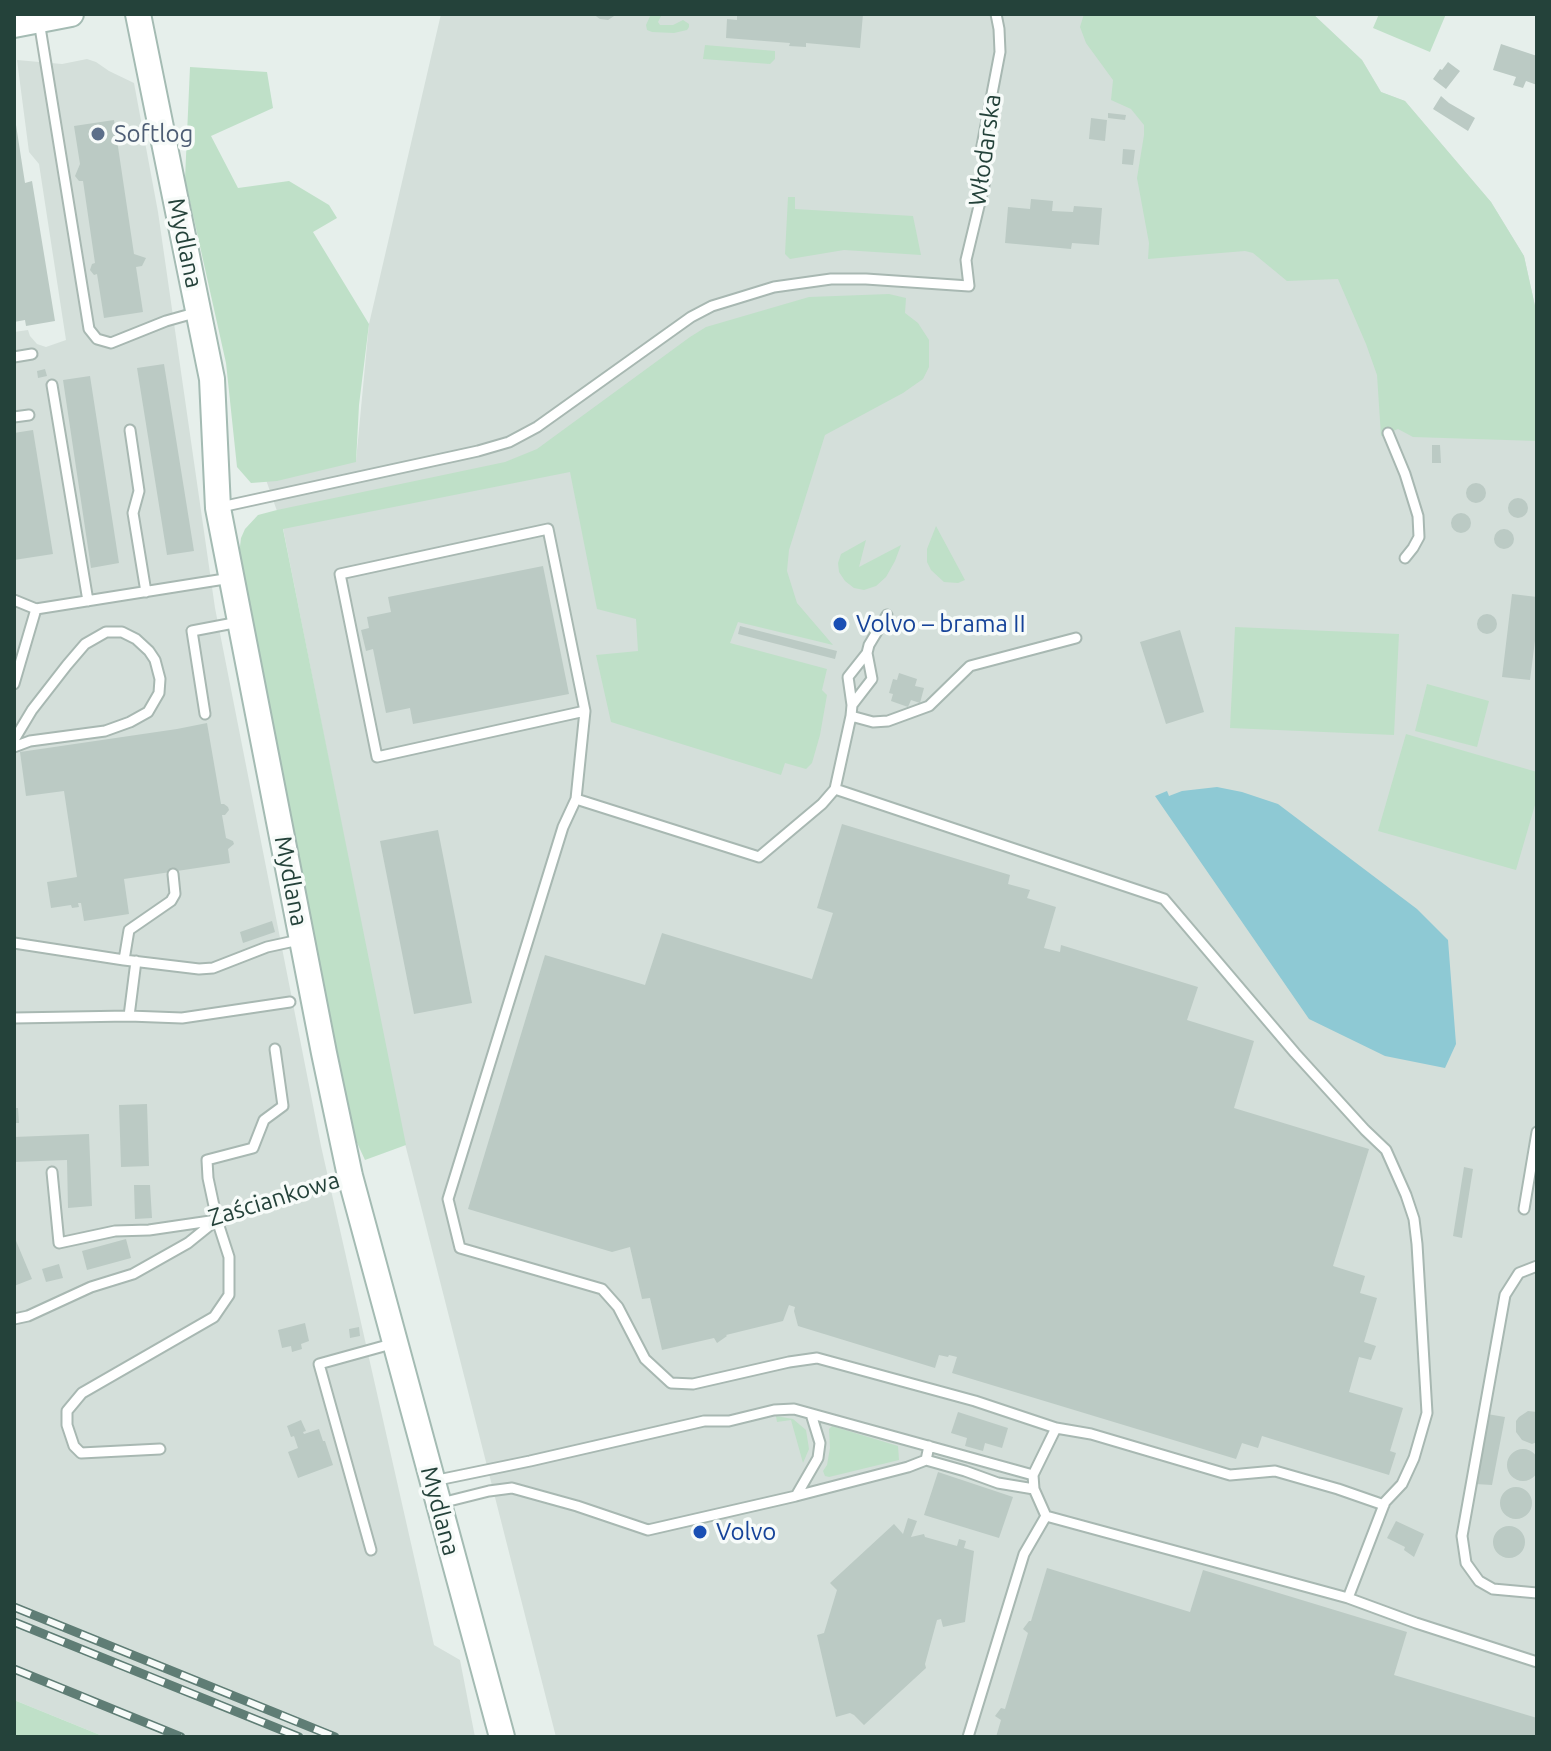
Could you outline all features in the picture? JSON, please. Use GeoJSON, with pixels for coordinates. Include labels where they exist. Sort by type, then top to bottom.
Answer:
{"type":"FeatureCollection","features":[{"type":"Feature","properties":{"kind":"street"},"geometry":{"type":"LineString","coordinates":[[14,25],[71,14]]}},
{"type":"Feature","properties":{"kind":"street","name":"Mydlana"},"geometry":{"type":"LineString","coordinates":[[138,14],[212,379],[218,508],[350,1176],[502,1737]]}},
{"type":"Feature","properties":{"kind":"lane","name":"Włodarska"},"geometry":{"type":"LineString","coordinates":[[218,508],[509,442],[537,427],[691,317],[712,306],[774,287],[831,279],[969,286],[966,260],[985,181],[981,151],[1000,52],[996,14]]}},
{"type":"Feature","properties":{"kind":"lane"},"geometry":{"type":"LineString","coordinates":[[39,21],[89,329],[97,339],[111,343],[166,321],[199,312]]}},
{"type":"Feature","properties":{"kind":"lane"},"geometry":{"type":"LineString","coordinates":[[14,357],[32,354]]}},
{"type":"Feature","properties":{"kind":"lane"},"geometry":{"type":"LineString","coordinates":[[52,385],[88,601]]}},
{"type":"Feature","properties":{"kind":"lane"},"geometry":{"type":"LineString","coordinates":[[14,417],[29,415]]}},
{"type":"Feature","properties":{"kind":"lane"},"geometry":{"type":"LineString","coordinates":[[130,430],[139,491],[133,513],[146,592]]}},
{"type":"Feature","properties":{"kind":"lane"},"geometry":{"type":"LineString","coordinates":[[1388,433],[1418,516],[1419,537],[1405,558]]}},
{"type":"Feature","properties":{"kind":"lane"},"geometry":{"type":"LineString","coordinates":[[585,711],[377,757],[340,574],[548,529],[585,711],[576,799],[563,827],[448,1199],[460,1248],[602,1289],[618,1307],[645,1359],[671,1383],[693,1384],[817,1358],[1230,1475],[1275,1471],[1384,1505]]}},
{"type":"Feature","properties":{"kind":"lane"},"geometry":{"type":"LineString","coordinates":[[14,600],[36,609],[231,578]]}},
{"type":"Feature","properties":{"kind":"lane"},"geometry":{"type":"LineString","coordinates":[[14,684],[36,609]]}},
{"type":"Feature","properties":{"kind":"lane"},"geometry":{"type":"LineString","coordinates":[[576,799],[759,857],[822,804],[835,789],[851,711],[848,677],[867,653],[887,615]]}},
{"type":"Feature","properties":{"kind":"lane"},"geometry":{"type":"LineString","coordinates":[[205,714],[192,631],[239,622]]}},
{"type":"Feature","properties":{"kind":"lane"},"geometry":{"type":"LineString","coordinates":[[14,740],[32,710],[67,665],[85,644],[106,632],[122,632],[136,639],[155,660],[160,679],[159,693],[148,712],[105,731],[30,741],[14,747]]}},
{"type":"Feature","properties":{"kind":"lane"},"geometry":{"type":"LineString","coordinates":[[851,711],[873,722],[888,721],[929,706],[970,666],[1076,638]]}},
{"type":"Feature","properties":{"kind":"lane"},"geometry":{"type":"LineString","coordinates":[[851,711],[872,679],[867,653]]}},
{"type":"Feature","properties":{"kind":"lane"},"geometry":{"type":"LineString","coordinates":[[835,789],[1164,899],[1295,1053],[1386,1150],[1414,1219],[1427,1413],[1414,1458],[1402,1484],[1385,1502],[1348,1598]]}},
{"type":"Feature","properties":{"kind":"lane"},"geometry":{"type":"LineString","coordinates":[[124,960],[129,930],[171,901],[175,894],[173,874]]}},
{"type":"Feature","properties":{"kind":"lane"},"geometry":{"type":"LineString","coordinates":[[14,943],[199,969],[213,968],[267,947],[302,939]]}},
{"type":"Feature","properties":{"kind":"lane"},"geometry":{"type":"LineString","coordinates":[[129,1016],[136,961]]}},
{"type":"Feature","properties":{"kind":"lane"},"geometry":{"type":"LineString","coordinates":[[14,1018],[182,1018],[290,1002]]}},
{"type":"Feature","properties":{"kind":"lane"},"geometry":{"type":"LineString","coordinates":[[160,1449],[81,1453],[74,1446],[67,1425],[67,1411],[82,1393],[214,1317],[229,1295],[229,1257],[217,1220],[207,1160],[253,1148],[264,1120],[283,1106],[275,1049]]}},
{"type":"Feature","properties":{"kind":"lane"},"geometry":{"type":"LineString","coordinates":[[1524,1209],[1537,1132]]}},
{"type":"Feature","properties":{"kind":"lane","name":"Zaściankowa"},"geometry":{"type":"LineString","coordinates":[[52,1172],[59,1243],[115,1231],[149,1230],[217,1220],[350,1176]]}},
{"type":"Feature","properties":{"kind":"lane"},"geometry":{"type":"LineString","coordinates":[[14,1319],[28,1316],[91,1287],[133,1274],[188,1243],[217,1220]]}},
{"type":"Feature","properties":{"kind":"lane"},"geometry":{"type":"LineString","coordinates":[[1537,1266],[1519,1273],[1505,1295],[1462,1536],[1466,1563],[1479,1581],[1493,1589],[1537,1593]]}},
{"type":"Feature","properties":{"kind":"lane"},"geometry":{"type":"LineString","coordinates":[[371,1550],[319,1364],[395,1343]]}},
{"type":"Feature","properties":{"kind":"lane"},"geometry":{"type":"LineString","coordinates":[[435,1492],[530,1461],[704,1421],[729,1421],[774,1410],[794,1409],[1033,1475]]}},
{"type":"Feature","properties":{"kind":"lane"},"geometry":{"type":"LineString","coordinates":[[796,1496],[818,1458],[820,1443],[811,1414]]}},
{"type":"Feature","properties":{"kind":"lane"},"geometry":{"type":"LineString","coordinates":[[1046,1516],[1034,1489],[1033,1475],[1056,1428]]}},
{"type":"Feature","properties":{"kind":"lane"},"geometry":{"type":"LineString","coordinates":[[926,1460],[929,1446]]}},
{"type":"Feature","properties":{"kind":"lane"},"geometry":{"type":"LineString","coordinates":[[435,1492],[512,1488],[648,1530],[796,1496],[926,1460],[998,1483],[1034,1489]]}},
{"type":"Feature","properties":{"kind":"lane"},"geometry":{"type":"LineString","coordinates":[[1046,1516],[1348,1598],[1537,1662]]}},
{"type":"Feature","properties":{"kind":"lane"},"geometry":{"type":"LineString","coordinates":[[968,1737],[1024,1554],[1046,1516]]}},
{"type":"Feature","properties":{"kind":"shaded area"},"geometry":{"type":"Polygon","coordinates":[[[441,14],[1313,14],[1362,60],[1381,92],[1405,101],[1491,202],[1524,256],[1537,315],[1537,1737],[556,1737],[401,1128],[283,528],[265,477],[356,461],[369,324],[441,14]]]}},
{"type":"Feature","properties":{"kind":"shaded area"},"geometry":{"type":"Polygon","coordinates":[[[87,59],[134,83],[158,212],[215,608],[321,1146],[434,1645],[460,1660],[475,1737],[105,1737],[14,1700],[14,332],[28,330],[37,344],[46,347],[66,340],[39,164],[29,152],[17,60],[62,64],[87,59]]]}},
{"type":"Feature","properties":{"kind":"green space"},"geometry":{"type":"Polygon","coordinates":[[[651,14],[662,14],[658,22],[660,25],[673,25],[683,20],[689,27],[674,33],[652,32],[647,30],[646,25],[651,14]]]}},
{"type":"Feature","properties":{"kind":"green space"},"geometry":{"type":"Polygon","coordinates":[[[1084,14],[1313,14],[1362,60],[1381,92],[1405,101],[1491,202],[1524,256],[1537,315],[1537,441],[1413,437],[1398,429],[1381,436],[1377,375],[1338,279],[1287,281],[1253,253],[1245,251],[1148,259],[1149,243],[1137,178],[1144,125],[1131,109],[1111,100],[1113,80],[1086,43],[1080,27],[1084,14]]]}},
{"type":"Feature","properties":{"kind":"green space"},"geometry":{"type":"Polygon","coordinates":[[[1379,14],[1446,14],[1430,52],[1373,28],[1379,14]]]}},
{"type":"Feature","properties":{"kind":"green space"},"geometry":{"type":"Polygon","coordinates":[[[705,45],[775,51],[775,59],[770,64],[703,59],[705,45]]]}},
{"type":"Feature","properties":{"kind":"green space"},"geometry":{"type":"Polygon","coordinates":[[[190,67],[267,72],[273,108],[211,136],[238,188],[289,181],[329,205],[337,218],[313,232],[369,324],[356,462],[277,481],[251,483],[237,467],[226,363],[185,179],[190,67]]]}},
{"type":"Feature","properties":{"kind":"green space"},"geometry":{"type":"Polygon","coordinates":[[[788,197],[795,197],[795,209],[913,216],[921,255],[844,250],[790,259],[785,254],[788,197]]]}},
{"type":"Feature","properties":{"kind":"green space"},"geometry":{"type":"Polygon","coordinates":[[[889,294],[906,298],[905,313],[918,323],[929,340],[929,367],[923,379],[903,393],[825,435],[789,550],[787,571],[797,603],[833,645],[738,622],[730,643],[827,669],[822,690],[827,695],[820,735],[812,763],[806,769],[785,763],[781,775],[611,722],[596,655],[638,651],[636,619],[597,609],[570,472],[283,529],[406,1145],[365,1160],[353,1134],[239,555],[245,529],[258,515],[505,462],[537,449],[706,327],[809,297],[889,294]]]}},
{"type":"Feature","properties":{"kind":"green space"},"geometry":{"type":"Polygon","coordinates":[[[936,526],[965,580],[944,582],[931,570],[927,562],[927,549],[936,526]]]}},
{"type":"Feature","properties":{"kind":"green space"},"geometry":{"type":"Polygon","coordinates":[[[866,540],[859,567],[901,545],[886,577],[876,586],[864,590],[854,588],[845,581],[838,563],[841,554],[866,540]]]}},
{"type":"Feature","properties":{"kind":"green space"},"geometry":{"type":"Polygon","coordinates":[[[1235,627],[1399,634],[1394,735],[1230,728],[1235,627]]]}},
{"type":"Feature","properties":{"kind":"green space"},"geometry":{"type":"Polygon","coordinates":[[[1427,684],[1489,701],[1477,747],[1415,731],[1427,684]]]}},
{"type":"Feature","properties":{"kind":"green space"},"geometry":{"type":"Polygon","coordinates":[[[1406,734],[1537,772],[1537,798],[1516,870],[1378,831],[1406,734]]]}},
{"type":"Feature","properties":{"kind":"green space"},"geometry":{"type":"Polygon","coordinates":[[[776,1416],[793,1419],[806,1430],[809,1449],[803,1463],[791,1420],[777,1422],[776,1416]]]}},
{"type":"Feature","properties":{"kind":"green space"},"geometry":{"type":"Polygon","coordinates":[[[832,1426],[898,1446],[899,1460],[825,1476],[823,1471],[827,1465],[829,1429],[832,1426]]]}},
{"type":"Feature","properties":{"kind":"green space"},"geometry":{"type":"Polygon","coordinates":[[[14,1700],[105,1737],[14,1737],[14,1700]]]}},
{"type":"Feature","properties":{"kind":"water"},"geometry":{"type":"Polygon","coordinates":[[[1217,787],[1278,804],[1417,909],[1448,940],[1456,1044],[1445,1068],[1385,1056],[1309,1019],[1155,796],[1167,791],[1169,796],[1182,791],[1217,787]]]}},
{"type":"Feature","properties":{"kind":"building"},"geometry":{"type":"Polygon","coordinates":[[[593,14],[617,14],[608,20],[593,14]]]}},
{"type":"Feature","properties":{"kind":"building"},"geometry":{"type":"Polygon","coordinates":[[[737,14],[863,14],[860,48],[806,43],[806,47],[789,46],[790,43],[726,38],[727,19],[737,20],[737,14]]]}},
{"type":"Feature","properties":{"kind":"building"},"geometry":{"type":"Polygon","coordinates":[[[1501,44],[1537,56],[1537,85],[1526,81],[1523,88],[1513,85],[1516,77],[1493,70],[1501,44]]]}},
{"type":"Feature","properties":{"kind":"building"},"geometry":{"type":"Polygon","coordinates":[[[1448,62],[1460,71],[1446,89],[1433,79],[1448,62]]]}},
{"type":"Feature","properties":{"kind":"building"},"geometry":{"type":"Polygon","coordinates":[[[1441,96],[1475,118],[1468,131],[1433,109],[1441,96]]]}},
{"type":"Feature","properties":{"kind":"building"},"geometry":{"type":"Polygon","coordinates":[[[1108,113],[1126,115],[1125,120],[1108,118],[1108,113]]]}},
{"type":"Feature","properties":{"kind":"building"},"geometry":{"type":"Polygon","coordinates":[[[1091,118],[1107,120],[1105,141],[1089,139],[1091,118]]]}},
{"type":"Feature","properties":{"kind":"building"},"geometry":{"type":"Polygon","coordinates":[[[114,120],[134,254],[146,258],[142,266],[136,267],[143,312],[104,318],[97,274],[90,270],[95,263],[83,181],[75,176],[80,164],[74,126],[114,120]]]}},
{"type":"Feature","properties":{"kind":"building"},"geometry":{"type":"Polygon","coordinates":[[[14,125],[25,183],[32,181],[55,321],[26,326],[25,320],[14,322],[14,125]]]}},
{"type":"Feature","properties":{"kind":"building"},"geometry":{"type":"Polygon","coordinates":[[[1123,149],[1135,150],[1133,165],[1122,164],[1123,149]]]}},
{"type":"Feature","properties":{"kind":"building"},"geometry":{"type":"Polygon","coordinates":[[[1031,199],[1053,201],[1052,211],[1073,212],[1074,206],[1102,208],[1099,245],[1072,243],[1071,249],[1005,243],[1008,207],[1030,209],[1031,199]]]}},
{"type":"Feature","properties":{"kind":"building"},"geometry":{"type":"Polygon","coordinates":[[[164,364],[194,551],[167,555],[137,368],[164,364]]]}},
{"type":"Feature","properties":{"kind":"building"},"geometry":{"type":"Polygon","coordinates":[[[45,369],[47,376],[38,378],[37,371],[45,369]]]}},
{"type":"Feature","properties":{"kind":"building"},"geometry":{"type":"Polygon","coordinates":[[[90,376],[119,563],[91,568],[63,380],[90,376]]]}},
{"type":"Feature","properties":{"kind":"building"},"geometry":{"type":"Polygon","coordinates":[[[33,430],[53,554],[14,560],[14,433],[33,430]]]}},
{"type":"Feature","properties":{"kind":"building"},"geometry":{"type":"Polygon","coordinates":[[[1432,445],[1440,445],[1441,463],[1432,463],[1432,445]]]}},
{"type":"Feature","properties":{"kind":"building"},"geometry":{"type":"Polygon","coordinates":[[[1476,483],[1483,486],[1486,493],[1483,500],[1476,503],[1469,500],[1466,493],[1469,486],[1476,483]]]}},
{"type":"Feature","properties":{"kind":"building"},"geometry":{"type":"Polygon","coordinates":[[[1518,498],[1525,501],[1528,508],[1525,515],[1518,518],[1511,515],[1508,508],[1511,501],[1518,498]]]}},
{"type":"Feature","properties":{"kind":"building"},"geometry":{"type":"Polygon","coordinates":[[[1461,513],[1468,516],[1471,523],[1468,530],[1461,533],[1454,530],[1451,523],[1454,516],[1461,513]]]}},
{"type":"Feature","properties":{"kind":"building"},"geometry":{"type":"Polygon","coordinates":[[[1504,529],[1511,532],[1514,539],[1511,546],[1504,549],[1497,546],[1494,539],[1497,532],[1504,529]]]}},
{"type":"Feature","properties":{"kind":"building"},"geometry":{"type":"Polygon","coordinates":[[[543,566],[569,694],[413,724],[410,708],[386,713],[373,649],[366,651],[361,630],[369,628],[367,617],[391,612],[388,597],[543,566]]]}},
{"type":"Feature","properties":{"kind":"building"},"geometry":{"type":"Polygon","coordinates":[[[1512,594],[1537,597],[1530,680],[1502,677],[1512,594]]]}},
{"type":"Feature","properties":{"kind":"building"},"geometry":{"type":"Polygon","coordinates":[[[1487,614],[1494,617],[1497,624],[1494,631],[1487,634],[1480,631],[1477,624],[1480,617],[1487,614]]]}},
{"type":"Feature","properties":{"kind":"building"},"geometry":{"type":"Polygon","coordinates":[[[740,626],[837,651],[835,659],[738,634],[740,626]]]}},
{"type":"Feature","properties":{"kind":"building"},"geometry":{"type":"Polygon","coordinates":[[[1180,630],[1204,712],[1166,724],[1140,642],[1180,630]]]}},
{"type":"Feature","properties":{"kind":"building"},"geometry":{"type":"Polygon","coordinates":[[[899,673],[917,679],[915,686],[924,688],[920,703],[911,700],[908,707],[891,701],[893,694],[889,693],[893,679],[897,680],[899,673]]]}},
{"type":"Feature","properties":{"kind":"building"},"geometry":{"type":"Polygon","coordinates":[[[207,723],[221,804],[229,810],[222,815],[226,838],[234,844],[228,849],[230,863],[124,879],[129,914],[84,921],[81,903],[78,903],[79,907],[51,908],[47,882],[77,877],[64,791],[26,796],[20,752],[207,723]]]}},
{"type":"Feature","properties":{"kind":"building"},"geometry":{"type":"Polygon","coordinates":[[[842,824],[1010,875],[1008,884],[1030,890],[1027,898],[1056,907],[1044,948],[1060,952],[1061,945],[1198,987],[1187,1020],[1254,1041],[1234,1108],[1369,1149],[1333,1266],[1365,1276],[1360,1293],[1377,1298],[1364,1342],[1376,1346],[1371,1360],[1359,1357],[1349,1392],[1403,1408],[1390,1451],[1396,1453],[1389,1475],[1262,1436],[1258,1448],[1242,1443],[1236,1459],[952,1373],[957,1357],[939,1355],[935,1368],[798,1326],[795,1307],[789,1305],[783,1321],[726,1335],[717,1343],[714,1338],[662,1350],[650,1298],[642,1299],[630,1247],[612,1252],[468,1209],[545,955],[645,985],[662,933],[812,979],[833,913],[817,908],[842,824]]]}},
{"type":"Feature","properties":{"kind":"building"},"geometry":{"type":"Polygon","coordinates":[[[438,830],[472,1003],[414,1014],[380,841],[438,830]]]}},
{"type":"Feature","properties":{"kind":"building"},"geometry":{"type":"Polygon","coordinates":[[[272,921],[275,932],[243,943],[240,932],[272,921]]]}},
{"type":"Feature","properties":{"kind":"building"},"geometry":{"type":"Polygon","coordinates":[[[147,1104],[149,1166],[121,1167],[119,1105],[147,1104]]]}},
{"type":"Feature","properties":{"kind":"building"},"geometry":{"type":"Polygon","coordinates":[[[14,1108],[18,1108],[19,1123],[14,1123],[14,1108]]]}},
{"type":"Feature","properties":{"kind":"building"},"geometry":{"type":"Polygon","coordinates":[[[89,1134],[92,1206],[68,1208],[67,1160],[14,1162],[14,1137],[89,1134]]]}},
{"type":"Feature","properties":{"kind":"building"},"geometry":{"type":"Polygon","coordinates":[[[1464,1167],[1473,1169],[1462,1238],[1453,1236],[1464,1167]]]}},
{"type":"Feature","properties":{"kind":"building"},"geometry":{"type":"Polygon","coordinates":[[[134,1185],[150,1185],[152,1218],[135,1219],[134,1185]]]}},
{"type":"Feature","properties":{"kind":"building"},"geometry":{"type":"Polygon","coordinates":[[[14,1236],[32,1279],[14,1286],[14,1236]]]}},
{"type":"Feature","properties":{"kind":"building"},"geometry":{"type":"Polygon","coordinates":[[[126,1239],[131,1258],[87,1270],[82,1251],[126,1239]]]}},
{"type":"Feature","properties":{"kind":"building"},"geometry":{"type":"Polygon","coordinates":[[[59,1264],[63,1278],[46,1282],[42,1269],[59,1264]]]}},
{"type":"Feature","properties":{"kind":"building"},"geometry":{"type":"Polygon","coordinates":[[[305,1323],[309,1341],[301,1344],[302,1349],[292,1352],[291,1346],[282,1348],[278,1330],[305,1323]]]}},
{"type":"Feature","properties":{"kind":"building"},"geometry":{"type":"Polygon","coordinates":[[[359,1327],[360,1336],[350,1338],[349,1329],[359,1327]]]}},
{"type":"Feature","properties":{"kind":"building"},"geometry":{"type":"Polygon","coordinates":[[[1528,1411],[1537,1412],[1537,1442],[1532,1444],[1522,1440],[1516,1432],[1516,1421],[1528,1411]]]}},
{"type":"Feature","properties":{"kind":"building"},"geometry":{"type":"Polygon","coordinates":[[[958,1412],[1008,1428],[1002,1448],[985,1443],[983,1451],[965,1446],[967,1438],[951,1433],[958,1412]]]}},
{"type":"Feature","properties":{"kind":"building"},"geometry":{"type":"Polygon","coordinates":[[[1487,1414],[1505,1417],[1492,1485],[1475,1484],[1487,1414]]]}},
{"type":"Feature","properties":{"kind":"building"},"geometry":{"type":"Polygon","coordinates":[[[301,1420],[306,1431],[304,1434],[319,1429],[333,1465],[298,1478],[288,1452],[298,1448],[287,1426],[301,1420]]]}},
{"type":"Feature","properties":{"kind":"building"},"geometry":{"type":"Polygon","coordinates":[[[1523,1449],[1534,1454],[1539,1465],[1534,1476],[1523,1481],[1512,1476],[1507,1465],[1512,1454],[1523,1449]]]}},
{"type":"Feature","properties":{"kind":"building"},"geometry":{"type":"Polygon","coordinates":[[[938,1472],[1013,1497],[999,1538],[924,1515],[938,1472]]]}},
{"type":"Feature","properties":{"kind":"building"},"geometry":{"type":"Polygon","coordinates":[[[1516,1487],[1527,1492],[1532,1503],[1527,1514],[1516,1519],[1505,1514],[1500,1503],[1505,1492],[1516,1487]]]}},
{"type":"Feature","properties":{"kind":"building"},"geometry":{"type":"Polygon","coordinates":[[[908,1518],[917,1521],[911,1537],[924,1534],[925,1537],[957,1546],[959,1539],[966,1541],[964,1548],[974,1551],[965,1622],[943,1627],[941,1619],[937,1620],[926,1668],[864,1725],[850,1713],[836,1717],[817,1635],[824,1633],[837,1590],[830,1583],[894,1524],[903,1534],[908,1518]]]}},
{"type":"Feature","properties":{"kind":"building"},"geometry":{"type":"Polygon","coordinates":[[[1396,1521],[1424,1534],[1414,1557],[1404,1550],[1405,1547],[1387,1538],[1396,1521]]]}},
{"type":"Feature","properties":{"kind":"building"},"geometry":{"type":"Polygon","coordinates":[[[1509,1526],[1520,1531],[1525,1542],[1520,1553],[1509,1558],[1498,1553],[1493,1542],[1498,1531],[1509,1526]]]}},
{"type":"Feature","properties":{"kind":"building"},"geometry":{"type":"Polygon","coordinates":[[[1047,1568],[1190,1612],[1203,1570],[1407,1632],[1394,1675],[1537,1718],[1537,1737],[996,1737],[1001,1720],[995,1716],[1001,1708],[1005,1709],[1028,1633],[1023,1629],[1031,1621],[1047,1568]]]}},
{"type":"Feature","properties":{"kind":"railway"},"geometry":{"type":"LineString","coordinates":[[14,1607],[335,1737]]}},
{"type":"Feature","properties":{"kind":"railway"},"geometry":{"type":"LineString","coordinates":[[14,1622],[299,1737]]}},
{"type":"Feature","properties":{"kind":"railway"},"geometry":{"type":"LineString","coordinates":[[14,1669],[181,1737]]}},
{"type":"Feature","properties":{"kind":"place","name":"Softlog"},"geometry":{"type":"Point","coordinates":[98,134]}},
{"type":"Feature","properties":{"kind":"place","name":"Volvo – brama II"},"geometry":{"type":"Point","coordinates":[840,624]}},
{"type":"Feature","properties":{"kind":"place","name":"Volvo"},"geometry":{"type":"Point","coordinates":[700,1532]}}]}
